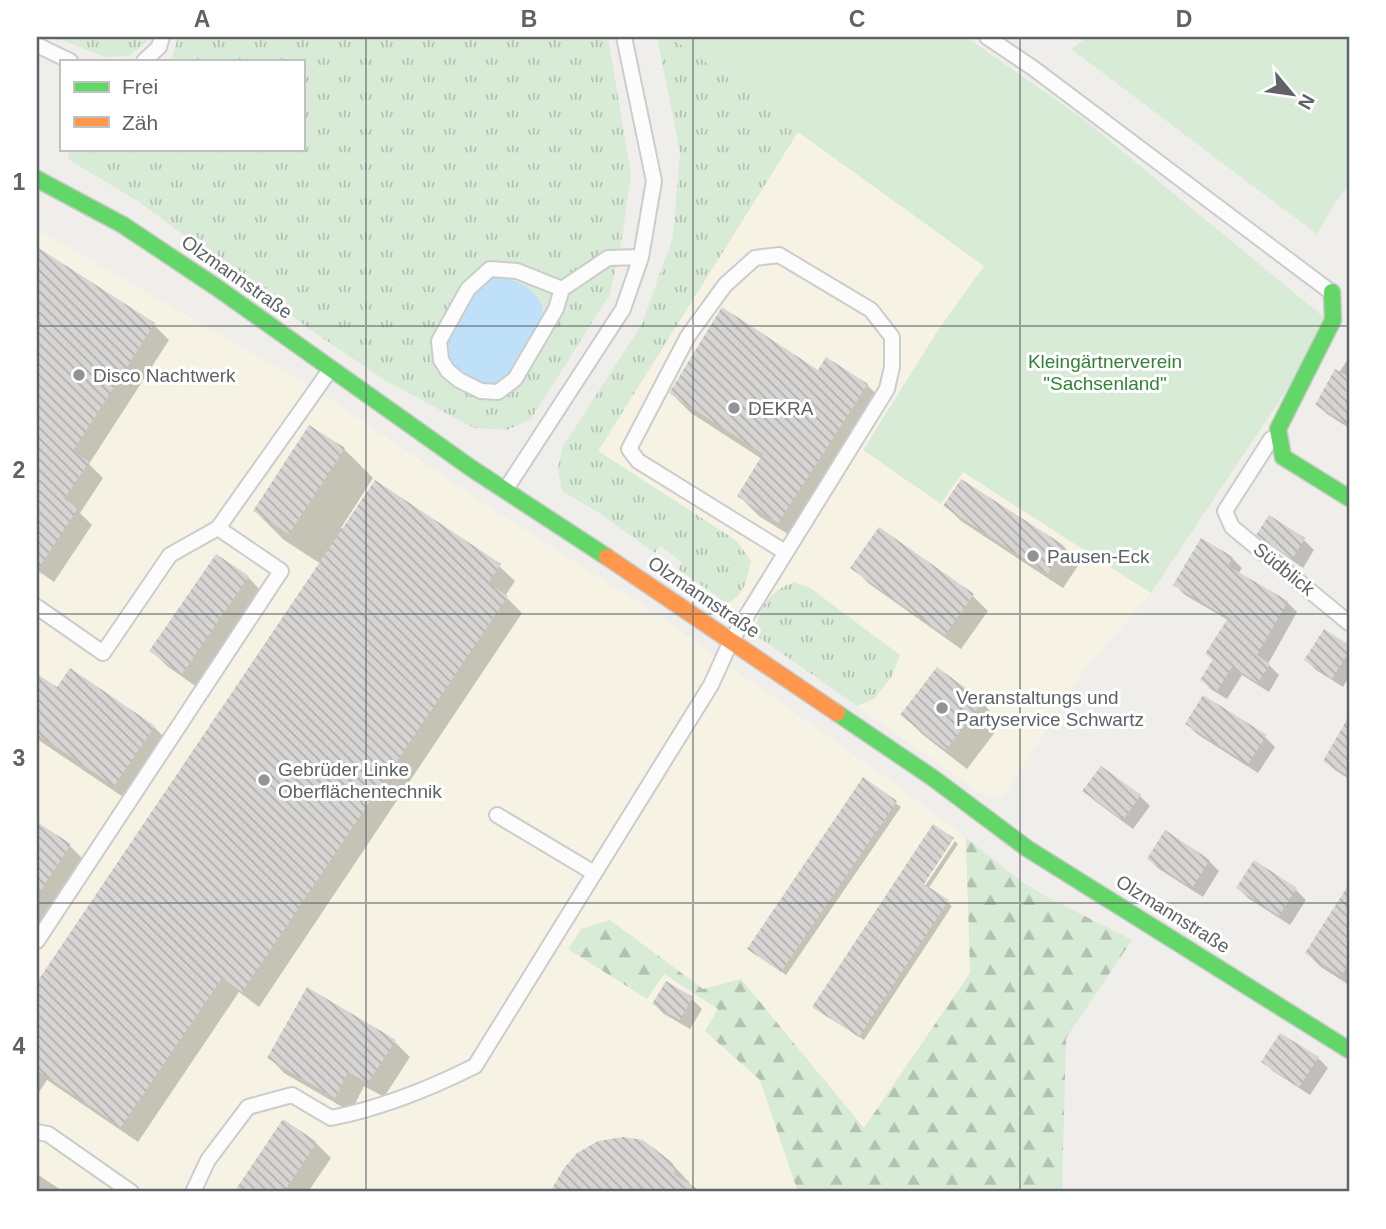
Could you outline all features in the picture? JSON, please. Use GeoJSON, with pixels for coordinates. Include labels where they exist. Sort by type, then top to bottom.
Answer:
{"type":"FeatureCollection","features":[{"type":"Feature","properties":{"kind":"main road","name":"Olzmannstraße"},"geometry":{"type":"LineString","coordinates":[[37,178],[122,225],[216,287],[506,491],[933,778],[1028,849],[1349,1050]]}},
{"type":"Feature","properties":{"kind":"main road"},"geometry":{"type":"LineString","coordinates":[[1332,292],[1333,320],[1278,429],[1283,457],[1349,498]]}},
{"type":"Feature","properties":{"kind":"lane"},"geometry":{"type":"LineString","coordinates":[[145,60],[159,47],[162,37]]}},
{"type":"Feature","properties":{"kind":"lane"},"geometry":{"type":"LineString","coordinates":[[506,491],[622,309],[641,257],[654,181],[624,37]]}},
{"type":"Feature","properties":{"kind":"lane"},"geometry":{"type":"LineString","coordinates":[[987,37],[1033,68],[1332,292]]}},
{"type":"Feature","properties":{"kind":"lane"},"geometry":{"type":"LineString","coordinates":[[37,45],[68,60]]}},
{"type":"Feature","properties":{"kind":"lane"},"geometry":{"type":"LineString","coordinates":[[193,1192],[208,1160],[248,1107],[292,1095],[331,1118],[365,1111],[437,1085],[475,1066],[711,685],[731,640],[887,389],[892,367],[892,337],[871,310],[779,255],[755,258],[725,285],[688,336],[629,449],[638,461],[647,467],[785,552]]}},
{"type":"Feature","properties":{"kind":"lane"},"geometry":{"type":"LineString","coordinates":[[562,289],[517,271],[490,269],[468,289],[439,341],[441,360],[448,371],[481,391],[498,392],[515,379],[556,309],[562,289],[608,258],[641,257]]}},
{"type":"Feature","properties":{"kind":"lane"},"geometry":{"type":"LineString","coordinates":[[37,607],[103,653],[170,555],[218,528],[331,369]]}},
{"type":"Feature","properties":{"kind":"lane","name":"Südblick"},"geometry":{"type":"LineString","coordinates":[[1278,429],[1225,511],[1232,527],[1349,622]]}},
{"type":"Feature","properties":{"kind":"lane"},"geometry":{"type":"LineString","coordinates":[[37,941],[281,571],[218,528]]}},
{"type":"Feature","properties":{"kind":"lane"},"geometry":{"type":"LineString","coordinates":[[497,815],[594,873]]}},
{"type":"Feature","properties":{"kind":"lane"},"geometry":{"type":"LineString","coordinates":[[37,1132],[48,1134],[131,1192]]}},
{"type":"Feature","properties":{"kind":"shaded area"},"geometry":{"type":"Polygon","coordinates":[[[798,132],[985,266],[938,330],[864,450],[962,471],[1151,593],[1083,671],[1005,795],[986,797],[754,634],[727,603],[731,602],[737,541],[598,451],[798,132]]]}},
{"type":"Feature","properties":{"kind":"shaded area"},"geometry":{"type":"Polygon","coordinates":[[[37,229],[313,388],[482,502],[661,617],[902,789],[966,838],[970,973],[863,1129],[741,979],[703,989],[610,920],[647,998],[664,973],[718,1010],[705,1032],[760,1080],[798,1192],[37,1192],[37,229]]]}},
{"type":"Feature","properties":{"kind":"green space"},"geometry":{"type":"Polygon","coordinates":[[[54,37],[152,37],[129,56],[105,57],[54,37]]]}},
{"type":"Feature","properties":{"kind":"green space"},"geometry":{"type":"Polygon","coordinates":[[[178,37],[608,37],[631,175],[622,237],[610,294],[531,419],[507,430],[474,428],[386,381],[311,330],[139,202],[68,159],[70,150],[304,150],[304,60],[171,60],[178,37]]]}},
{"type":"Feature","properties":{"kind":"green space"},"geometry":{"type":"Polygon","coordinates":[[[657,37],[670,37],[772,108],[798,132],[598,451],[737,541],[751,561],[741,591],[727,603],[678,569],[682,562],[663,548],[660,546],[655,553],[599,513],[562,491],[558,468],[562,448],[642,324],[673,237],[680,152],[657,37]]]}},
{"type":"Feature","properties":{"kind":"green space","name":"Kleingärtnerverein \"Sachsenland\""},"geometry":{"type":"Polygon","coordinates":[[[670,37],[966,37],[1082,118],[1326,319],[1290,385],[1151,593],[963,472],[941,504],[863,450],[938,330],[984,266],[798,132],[772,108],[670,37]]]}},
{"type":"Feature","properties":{"kind":"green space"},"geometry":{"type":"Polygon","coordinates":[[[1088,37],[1349,37],[1349,184],[1317,234],[1071,49],[1088,37]]]}},
{"type":"Feature","properties":{"kind":"green space"},"geometry":{"type":"Polygon","coordinates":[[[795,582],[810,588],[900,655],[892,676],[874,699],[857,706],[754,634],[758,616],[767,601],[786,585],[795,582]]]}},
{"type":"Feature","properties":{"kind":"green space"},"geometry":{"type":"Polygon","coordinates":[[[966,838],[1018,879],[1045,896],[1132,940],[1066,1038],[1062,1192],[798,1192],[760,1080],[705,1031],[718,1009],[664,974],[647,999],[568,949],[581,929],[610,920],[703,989],[741,979],[864,1128],[970,973],[966,838]]]}},
{"type":"Feature","properties":{"kind":"water"},"geometry":{"type":"Polygon","coordinates":[[[497,276],[530,289],[536,295],[543,311],[537,331],[513,370],[508,376],[492,384],[476,381],[448,359],[451,336],[462,312],[479,291],[497,276]]]}},
{"type":"Feature","properties":{"kind":"building","name":"Disco Nachtwerk"},"geometry":{"type":"Polygon","coordinates":[[[37,247],[155,323],[73,451],[89,462],[64,499],[78,508],[37,571],[37,247]]]}},
{"type":"Feature","properties":{"kind":"building","name":"DEKRA"},"geometry":{"type":"Polygon","coordinates":[[[722,307],[818,370],[826,357],[868,384],[778,523],[737,496],[763,454],[669,393],[722,307]]]}},
{"type":"Feature","properties":{"kind":"building"},"geometry":{"type":"Polygon","coordinates":[[[1335,369],[1349,377],[1349,425],[1315,405],[1335,369]]]}},
{"type":"Feature","properties":{"kind":"building"},"geometry":{"type":"Polygon","coordinates":[[[309,425],[345,448],[289,534],[253,511],[309,425]]]}},
{"type":"Feature","properties":{"kind":"building"},"geometry":{"type":"Polygon","coordinates":[[[961,479],[1065,546],[1048,574],[943,506],[961,479]]]}},
{"type":"Feature","properties":{"kind":"building","name":"Gebrüder Linke Oberflächentechnik"},"geometry":{"type":"Polygon","coordinates":[[[375,480],[501,564],[488,583],[508,596],[242,992],[222,978],[121,1127],[37,1070],[37,982],[375,480]]]}},
{"type":"Feature","properties":{"kind":"building"},"geometry":{"type":"Polygon","coordinates":[[[1269,515],[1305,538],[1292,559],[1256,535],[1269,515]]]}},
{"type":"Feature","properties":{"kind":"building"},"geometry":{"type":"Polygon","coordinates":[[[879,527],[974,594],[945,635],[850,568],[879,527]]]}},
{"type":"Feature","properties":{"kind":"building"},"geometry":{"type":"Polygon","coordinates":[[[1201,538],[1233,557],[1228,566],[1288,601],[1257,655],[1270,664],[1258,683],[1232,667],[1217,691],[1200,680],[1213,659],[1205,654],[1228,618],[1173,585],[1201,538]]]}},
{"type":"Feature","properties":{"kind":"building"},"geometry":{"type":"Polygon","coordinates":[[[216,554],[249,576],[182,674],[149,651],[216,554]]]}},
{"type":"Feature","properties":{"kind":"building"},"geometry":{"type":"Polygon","coordinates":[[[1324,629],[1349,645],[1349,652],[1332,679],[1304,660],[1324,629]]]}},
{"type":"Feature","properties":{"kind":"building","name":"Veranstaltungs und Partyservice Schwartz"},"geometry":{"type":"Polygon","coordinates":[[[937,667],[983,701],[946,750],[900,715],[937,667]]]}},
{"type":"Feature","properties":{"kind":"building"},"geometry":{"type":"Polygon","coordinates":[[[70,668],[155,726],[114,786],[37,734],[37,674],[57,687],[70,668]]]}},
{"type":"Feature","properties":{"kind":"building"},"geometry":{"type":"Polygon","coordinates":[[[1203,695],[1267,735],[1248,764],[1185,724],[1203,695]]]}},
{"type":"Feature","properties":{"kind":"building"},"geometry":{"type":"Polygon","coordinates":[[[1349,716],[1349,776],[1323,761],[1349,716]]]}},
{"type":"Feature","properties":{"kind":"building"},"geometry":{"type":"Polygon","coordinates":[[[1101,766],[1141,795],[1123,820],[1082,791],[1101,766]]]}},
{"type":"Feature","properties":{"kind":"building"},"geometry":{"type":"Polygon","coordinates":[[[863,777],[897,801],[781,972],[747,949],[863,777]]]}},
{"type":"Feature","properties":{"kind":"building"},"geometry":{"type":"Polygon","coordinates":[[[37,822],[71,844],[37,896],[37,822]]]}},
{"type":"Feature","properties":{"kind":"building"},"geometry":{"type":"Polygon","coordinates":[[[933,824],[954,838],[924,884],[949,900],[859,1037],[812,1007],[933,824]]]}},
{"type":"Feature","properties":{"kind":"building"},"geometry":{"type":"Polygon","coordinates":[[[1165,830],[1210,860],[1192,888],[1147,859],[1165,830]]]}},
{"type":"Feature","properties":{"kind":"building"},"geometry":{"type":"Polygon","coordinates":[[[1254,860],[1297,888],[1279,916],[1236,888],[1254,860]]]}},
{"type":"Feature","properties":{"kind":"building"},"geometry":{"type":"Polygon","coordinates":[[[1349,884],[1349,963],[1341,976],[1305,953],[1349,884]]]}},
{"type":"Feature","properties":{"kind":"building"},"geometry":{"type":"Polygon","coordinates":[[[666,981],[693,997],[680,1020],[652,1004],[666,981]]]}},
{"type":"Feature","properties":{"kind":"building"},"geometry":{"type":"Polygon","coordinates":[[[307,987],[396,1040],[368,1083],[348,1072],[335,1098],[267,1058],[307,987]]]}},
{"type":"Feature","properties":{"kind":"building"},"geometry":{"type":"Polygon","coordinates":[[[1280,1033],[1319,1057],[1299,1087],[1261,1062],[1280,1033]]]}},
{"type":"Feature","properties":{"kind":"building"},"geometry":{"type":"Polygon","coordinates":[[[283,1119],[317,1142],[284,1192],[234,1192],[283,1119]]]}},
{"type":"Feature","properties":{"kind":"building"},"geometry":{"type":"Polygon","coordinates":[[[623,1137],[643,1140],[673,1163],[675,1175],[702,1192],[550,1192],[564,1168],[577,1153],[598,1141],[623,1137]]]}},
{"type":"Feature","properties":{"kind":"traffic: fast"},"geometry":{"type":"LineString","coordinates":[[37,179],[123,225],[216,287],[471,468],[607,557]]}},
{"type":"Feature","properties":{"kind":"traffic: fast"},"geometry":{"type":"LineString","coordinates":[[1332,292],[1333,320],[1278,429],[1283,457],[1349,498]]}},
{"type":"Feature","properties":{"kind":"traffic: fast"},"geometry":{"type":"LineString","coordinates":[[837,713],[933,778],[1028,849],[1349,1050]]}},
{"type":"Feature","properties":{"kind":"traffic: slow"},"geometry":{"type":"LineString","coordinates":[[607,557],[837,713]]}},
{"type":"Feature","properties":{"kind":"place","name":"Disco Nachtwerk"},"geometry":{"type":"Point","coordinates":[79,375]}},
{"type":"Feature","properties":{"kind":"place","name":"DEKRA"},"geometry":{"type":"Point","coordinates":[734,408]}},
{"type":"Feature","properties":{"kind":"place","name":"Pausen-Eck"},"geometry":{"type":"Point","coordinates":[1033,556]}},
{"type":"Feature","properties":{"kind":"place","name":"Veranstaltungs und Partyservice Schwartz"},"geometry":{"type":"Point","coordinates":[942,708]}},
{"type":"Feature","properties":{"kind":"place","name":"Gebrüder Linke Oberflächentechnik"},"geometry":{"type":"Point","coordinates":[264,780]}}]}
